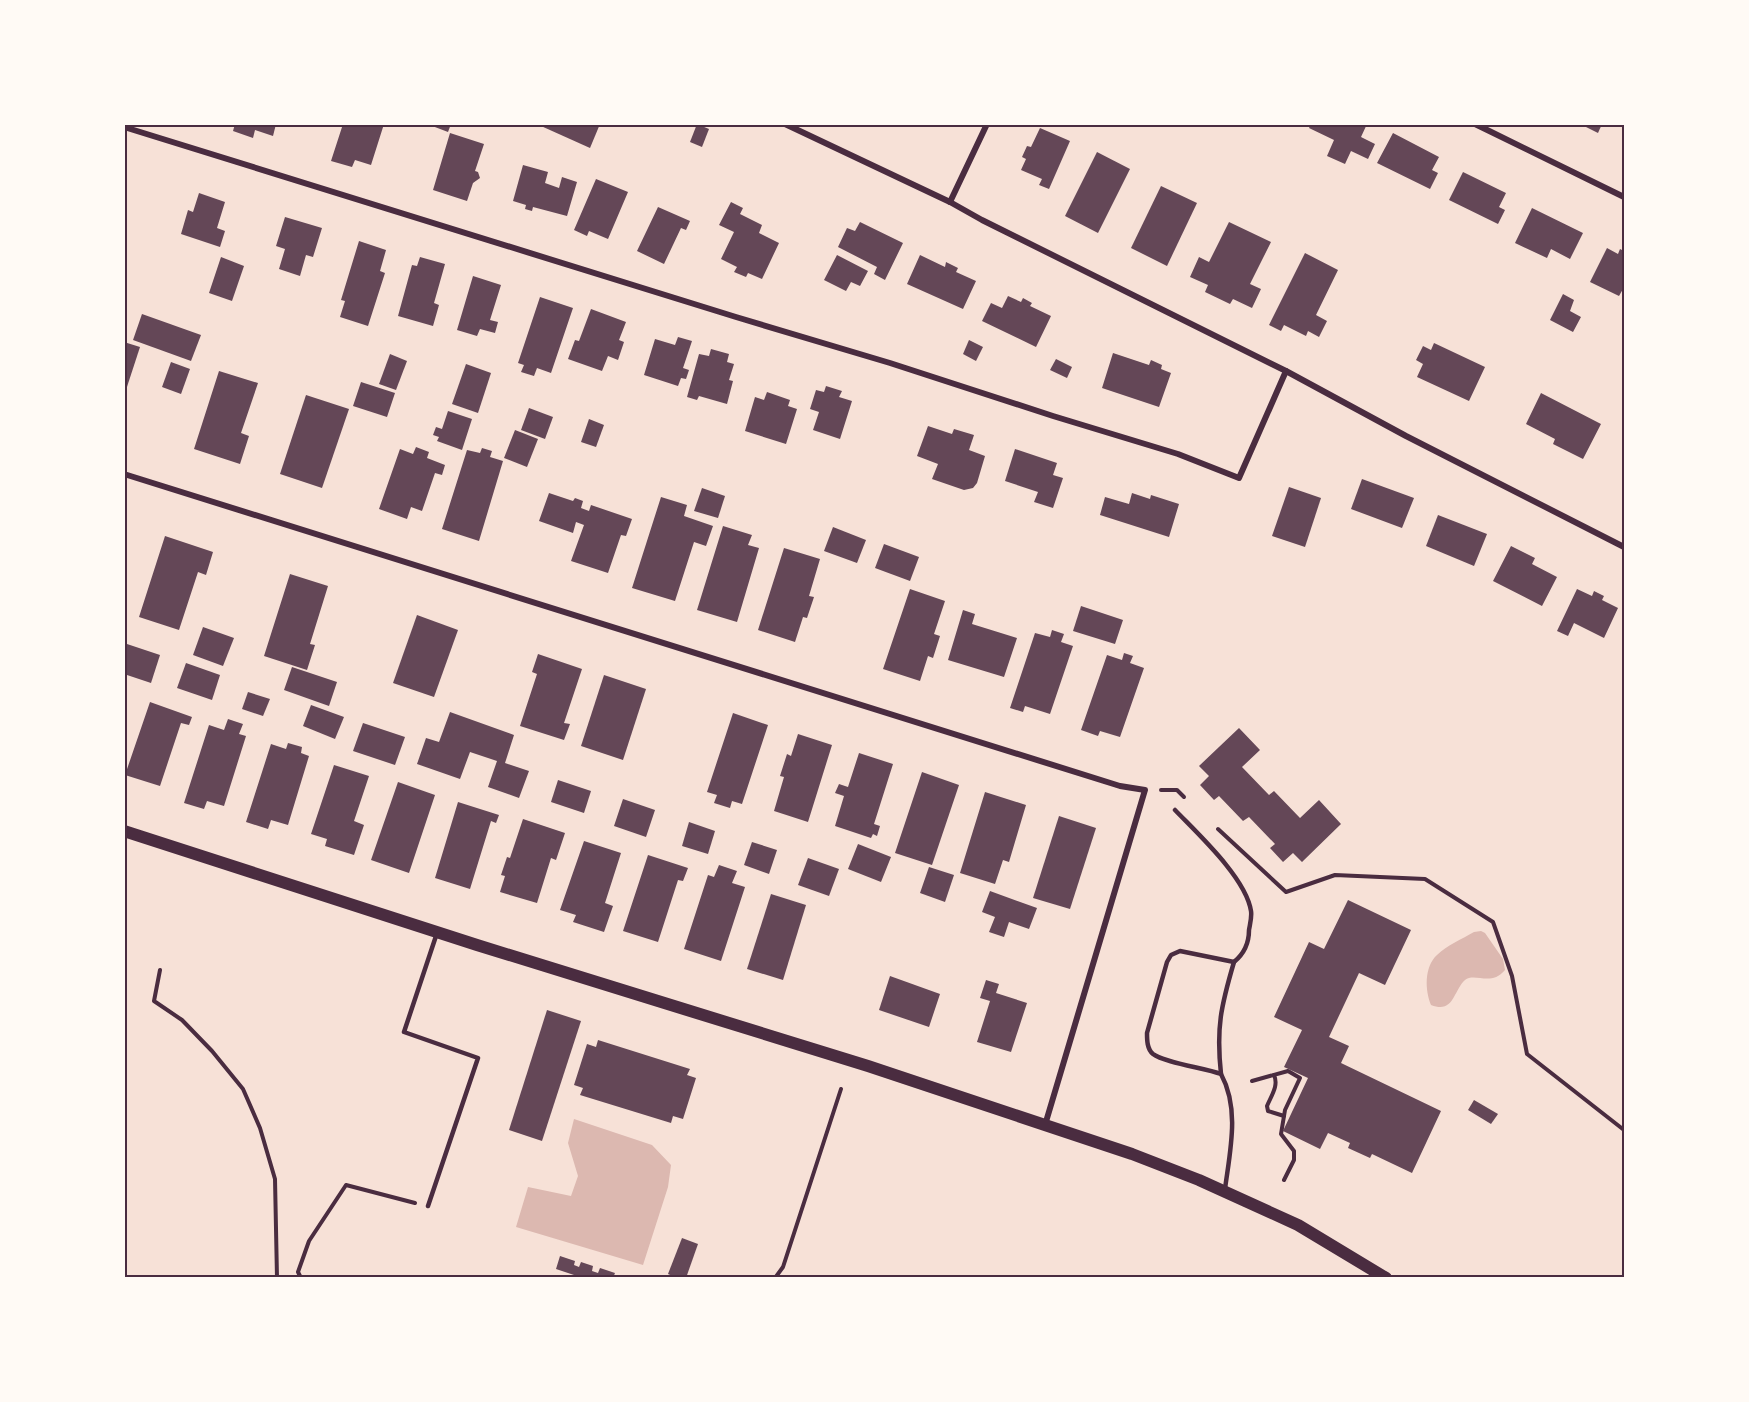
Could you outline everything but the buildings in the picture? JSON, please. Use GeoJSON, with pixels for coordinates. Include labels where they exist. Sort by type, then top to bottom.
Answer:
{"type":"FeatureCollection","features":[{"type":"Feature","properties":{"kind":"main road"},"geometry":{"type":"LineString","coordinates":[[124,831],[437,932],[868,1066],[1132,1154],[1298,1225],[1386,1278]]}},
{"type":"Feature","properties":{"kind":"street"},"geometry":{"type":"LineString","coordinates":[[785,124],[950,202],[1287,371],[1406,436],[1624,547]]}},
{"type":"Feature","properties":{"kind":"street"},"geometry":{"type":"LineString","coordinates":[[950,202],[987,124]]}},
{"type":"Feature","properties":{"kind":"street"},"geometry":{"type":"LineString","coordinates":[[1475,124],[1624,197]]}},
{"type":"Feature","properties":{"kind":"street"},"geometry":{"type":"LineString","coordinates":[[124,127],[890,363],[1178,454],[1239,478],[1287,371]]}},
{"type":"Feature","properties":{"kind":"street"},"geometry":{"type":"LineString","coordinates":[[124,474],[1120,786],[1145,790],[1045,1125]]}},
{"type":"Feature","properties":{"kind":"lane"},"geometry":{"type":"LineString","coordinates":[[1175,810],[1241,886],[1251,911],[1249,943],[1234,962],[1220,1012],[1218,1043],[1221,1074],[1228,1087],[1233,1125],[1224,1192]]}},
{"type":"Feature","properties":{"kind":"lane"},"geometry":{"type":"LineString","coordinates":[[428,1206],[477,1058],[404,1032],[437,932]]}},
{"type":"Feature","properties":{"kind":"lane"},"geometry":{"type":"LineString","coordinates":[[1221,1074],[1152,1054],[1147,1044],[1147,1033],[1171,955],[1180,951],[1234,962]]}},
{"type":"Feature","properties":{"kind":"path"},"geometry":{"type":"LineString","coordinates":[[1145,790],[1178,790],[1186,798]]}},
{"type":"Feature","properties":{"kind":"path"},"geometry":{"type":"LineString","coordinates":[[1211,822],[1286,892],[1335,875],[1425,879],[1493,922],[1512,976],[1527,1054],[1624,1130]]}},
{"type":"Feature","properties":{"kind":"path"},"geometry":{"type":"LineString","coordinates":[[160,970],[154,1001],[182,1020],[212,1051],[243,1089],[260,1128],[275,1179],[277,1278]]}},
{"type":"Feature","properties":{"kind":"path"},"geometry":{"type":"LineString","coordinates":[[1252,1081],[1287,1071],[1300,1078],[1285,1110],[1281,1134],[1294,1151],[1294,1160],[1284,1180]]}},
{"type":"Feature","properties":{"kind":"path"},"geometry":{"type":"LineString","coordinates":[[1274,1075],[1276,1080],[1267,1106],[1268,1111],[1284,1116]]}},
{"type":"Feature","properties":{"kind":"path"},"geometry":{"type":"LineString","coordinates":[[775,1278],[783,1267],[841,1089]]}},
{"type":"Feature","properties":{"kind":"path"},"geometry":{"type":"LineString","coordinates":[[301,1278],[298,1272],[309,1241],[346,1185],[428,1206]]}},
{"type":"Feature","properties":{"kind":"shaded area"},"geometry":{"type":"Polygon","coordinates":[[[1474,932],[1485,933],[1503,959],[1505,970],[1494,978],[1469,978],[1461,985],[1449,1004],[1439,1007],[1431,1005],[1427,979],[1433,960],[1450,945],[1474,932]]]}},
{"type":"Feature","properties":{"kind":"shaded area"},"geometry":{"type":"Polygon","coordinates":[[[574,1119],[652,1145],[671,1165],[668,1187],[643,1265],[516,1227],[528,1187],[571,1196],[578,1176],[568,1143],[574,1119]]]}}]}
